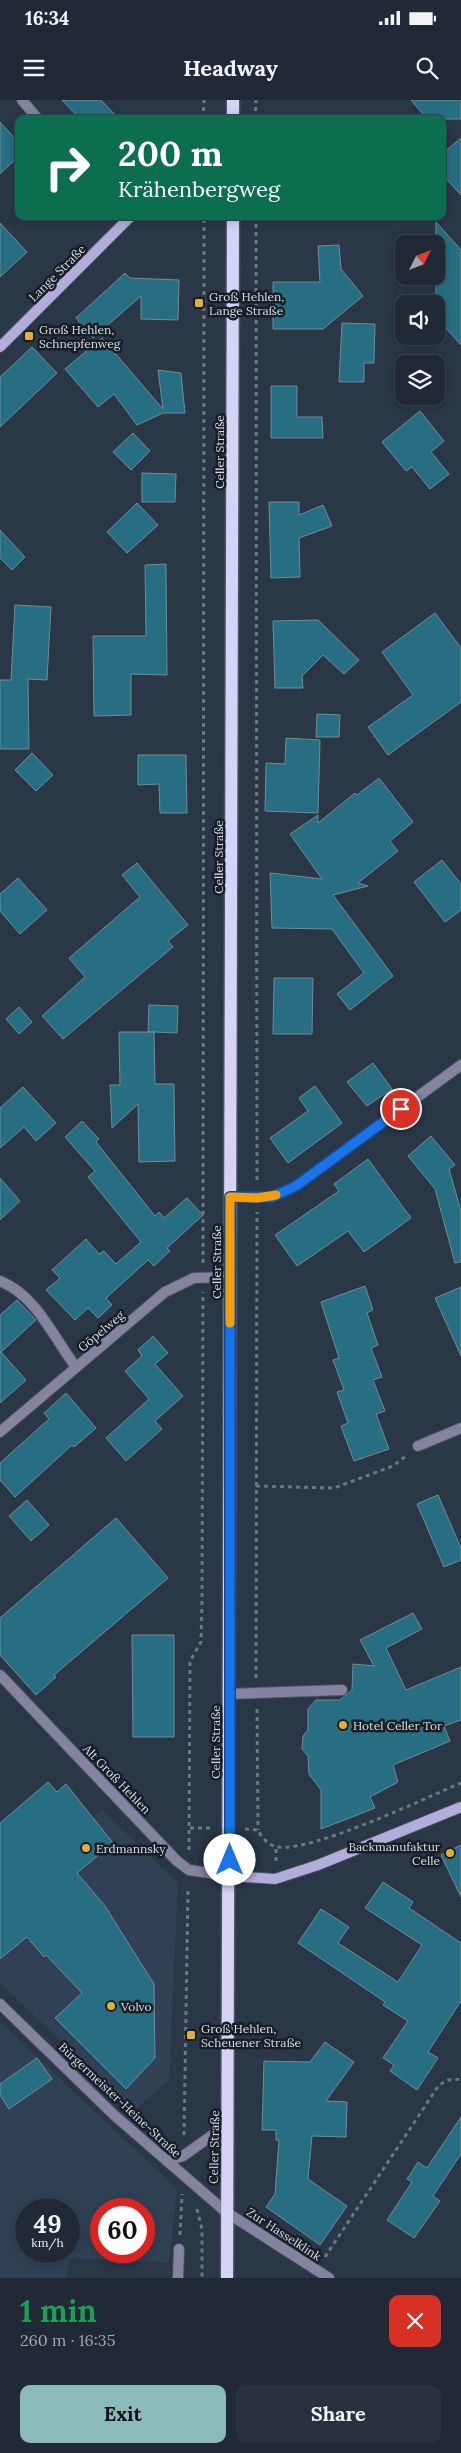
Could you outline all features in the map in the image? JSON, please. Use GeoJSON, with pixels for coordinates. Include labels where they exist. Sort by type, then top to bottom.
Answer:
{"type":"FeatureCollection","features":[{"type":"Feature","properties":{"kind":"main road"},"geometry":{"type":"LineString","coordinates":[[233,115],[234,100]]}},
{"type":"Feature","properties":{"kind":"main road","name":"Lange Straße"},"geometry":{"type":"LineString","coordinates":[[0,347],[124,220]]}},
{"type":"Feature","properties":{"kind":"main road","name":"Celler Straße"},"geometry":{"type":"LineString","coordinates":[[227,2278],[230,1876],[233,220]]}},
{"type":"Feature","properties":{"kind":"main road"},"geometry":{"type":"LineString","coordinates":[[230,1876],[276,1879],[318,1866],[461,1806]]}},
{"type":"Feature","properties":{"kind":"street"},"geometry":{"type":"LineString","coordinates":[[22,100],[35,115]]}},
{"type":"Feature","properties":{"kind":"street"},"geometry":{"type":"LineString","coordinates":[[230,1197],[272,1197],[296,1186],[461,1065]]}},
{"type":"Feature","properties":{"kind":"street","name":"Göpelweg"},"geometry":{"type":"LineString","coordinates":[[0,1432],[165,1292],[194,1278],[230,1277]]}},
{"type":"Feature","properties":{"kind":"street"},"geometry":{"type":"LineString","coordinates":[[0,1281],[11,1286],[34,1306],[76,1367]]}},
{"type":"Feature","properties":{"kind":"street"},"geometry":{"type":"LineString","coordinates":[[418,1446],[461,1428]]}},
{"type":"Feature","properties":{"kind":"street","name":"Alt Groß Hehlen"},"geometry":{"type":"LineString","coordinates":[[0,1674],[189,1870]]}},
{"type":"Feature","properties":{"kind":"street"},"geometry":{"type":"LineString","coordinates":[[229,1694],[342,1690]]}},
{"type":"Feature","properties":{"kind":"street"},"geometry":{"type":"LineString","coordinates":[[189,1870],[230,1876]]}},
{"type":"Feature","properties":{"kind":"street","name":"Bürgermeister-Heine-Straße"},"geometry":{"type":"LineString","coordinates":[[0,2004],[114,2115],[226,2212]]}},
{"type":"Feature","properties":{"kind":"street"},"geometry":{"type":"LineString","coordinates":[[167,2161],[183,2156],[228,2124]]}},
{"type":"Feature","properties":{"kind":"street","name":"Zur Hasselklink"},"geometry":{"type":"LineString","coordinates":[[226,2212],[329,2278]]}},
{"type":"Feature","properties":{"kind":"street"},"geometry":{"type":"LineString","coordinates":[[178,2278],[179,2249]]}},
{"type":"Feature","properties":{"kind":"path"},"geometry":{"type":"LineString","coordinates":[[203,115],[204,100]]}},
{"type":"Feature","properties":{"kind":"path"},"geometry":{"type":"LineString","coordinates":[[255,115],[256,100]]}},
{"type":"Feature","properties":{"kind":"path"},"geometry":{"type":"LineString","coordinates":[[183,2156],[189,1870],[190,1661],[201,1642],[202,1600],[204,220]]}},
{"type":"Feature","properties":{"kind":"path"},"geometry":{"type":"LineString","coordinates":[[256,220],[257,1107]]}},
{"type":"Feature","properties":{"kind":"path"},"geometry":{"type":"LineString","coordinates":[[257,1278],[256,1694],[258,1830]]}},
{"type":"Feature","properties":{"kind":"path"},"geometry":{"type":"LineString","coordinates":[[256,1486],[334,1488],[393,1466],[418,1446]]}},
{"type":"Feature","properties":{"kind":"path"},"geometry":{"type":"LineString","coordinates":[[276,1847],[308,1844],[461,1783]]}},
{"type":"Feature","properties":{"kind":"path"},"geometry":{"type":"LineString","coordinates":[[316,2270],[439,2085],[448,2080],[461,2079]]}},
{"type":"Feature","properties":{"kind":"path"},"geometry":{"type":"LineString","coordinates":[[179,2249],[182,2191],[187,2197]]}},
{"type":"Feature","properties":{"kind":"path"},"geometry":{"type":"LineString","coordinates":[[192,2203],[197,2209],[202,2229],[202,2278]]}},
{"type":"Feature","properties":{"kind":"shaded area"},"geometry":{"type":"Polygon","coordinates":[[[102,1810],[178,1883],[169,2080],[134,2111],[0,1983],[0,1896],[102,1810]]]}},
{"type":"Feature","properties":{"kind":"shaded area"},"geometry":{"type":"Polygon","coordinates":[[[0,2022],[177,2189],[169,2263],[155,2262],[155,2198],[90,2198],[90,2259],[80,2258],[80,2198],[15,2198],[15,2263],[70,2263],[66,2278],[0,2278],[0,2022]]]}},
{"type":"Feature","properties":{"kind":"building"},"geometry":{"type":"Polygon","coordinates":[[[62,100],[101,100],[115,115],[76,115],[62,100]]]}},
{"type":"Feature","properties":{"kind":"building"},"geometry":{"type":"Polygon","coordinates":[[[411,100],[461,100],[461,119],[446,119],[446,115],[424,115],[411,100]]]}},
{"type":"Feature","properties":{"kind":"building"},"geometry":{"type":"Polygon","coordinates":[[[0,122],[15,139],[15,160],[0,174],[0,122]]]}},
{"type":"Feature","properties":{"kind":"building"},"geometry":{"type":"Polygon","coordinates":[[[461,138],[461,195],[446,178],[446,151],[461,138]]]}},
{"type":"Feature","properties":{"kind":"building"},"geometry":{"type":"Polygon","coordinates":[[[436,222],[461,250],[461,345],[445,327],[445,295],[436,295],[436,285],[445,285],[445,235],[436,235],[436,222]]]}},
{"type":"Feature","properties":{"kind":"building"},"geometry":{"type":"Polygon","coordinates":[[[0,223],[27,252],[0,277],[0,223]]]}},
{"type":"Feature","properties":{"kind":"building"},"geometry":{"type":"Polygon","coordinates":[[[339,245],[341,269],[363,296],[323,329],[273,329],[273,282],[320,282],[318,246],[339,245]]]}},
{"type":"Feature","properties":{"kind":"building"},"geometry":{"type":"Polygon","coordinates":[[[125,273],[130,278],[179,280],[178,320],[141,319],[141,296],[93,338],[76,318],[125,273]]]}},
{"type":"Feature","properties":{"kind":"building"},"geometry":{"type":"Polygon","coordinates":[[[342,323],[375,324],[374,363],[364,363],[364,382],[339,382],[342,323]]]}},
{"type":"Feature","properties":{"kind":"building"},"geometry":{"type":"Polygon","coordinates":[[[102,338],[163,409],[158,370],[181,373],[185,413],[163,413],[137,425],[114,394],[98,407],[65,369],[102,338]]]}},
{"type":"Feature","properties":{"kind":"building"},"geometry":{"type":"Polygon","coordinates":[[[32,347],[57,373],[0,427],[0,377],[32,347]]]}},
{"type":"Feature","properties":{"kind":"building"},"geometry":{"type":"Polygon","coordinates":[[[271,386],[297,386],[297,417],[322,417],[323,438],[271,438],[271,386]]]}},
{"type":"Feature","properties":{"kind":"building"},"geometry":{"type":"Polygon","coordinates":[[[420,411],[444,441],[431,452],[449,474],[430,489],[412,467],[406,471],[382,442],[420,411]]]}},
{"type":"Feature","properties":{"kind":"building"},"geometry":{"type":"Polygon","coordinates":[[[133,433],[150,451],[131,470],[113,452],[133,433]]]}},
{"type":"Feature","properties":{"kind":"building"},"geometry":{"type":"Polygon","coordinates":[[[142,473],[176,474],[175,502],[142,502],[142,473]]]}},
{"type":"Feature","properties":{"kind":"building"},"geometry":{"type":"Polygon","coordinates":[[[269,502],[299,502],[299,515],[323,505],[332,526],[299,538],[300,577],[271,578],[269,502]]]}},
{"type":"Feature","properties":{"kind":"building"},"geometry":{"type":"Polygon","coordinates":[[[137,503],[158,525],[127,553],[107,532],[137,503]]]}},
{"type":"Feature","properties":{"kind":"building"},"geometry":{"type":"Polygon","coordinates":[[[0,530],[25,557],[12,570],[0,558],[0,530]]]}},
{"type":"Feature","properties":{"kind":"building"},"geometry":{"type":"Polygon","coordinates":[[[166,564],[167,675],[131,674],[131,715],[94,716],[93,636],[146,636],[145,565],[166,564]]]}},
{"type":"Feature","properties":{"kind":"building"},"geometry":{"type":"Polygon","coordinates":[[[15,605],[51,607],[47,680],[28,679],[29,749],[0,749],[0,680],[11,680],[15,605]]]}},
{"type":"Feature","properties":{"kind":"building"},"geometry":{"type":"Polygon","coordinates":[[[435,613],[461,648],[461,702],[388,755],[368,727],[413,695],[382,652],[435,613]]]}},
{"type":"Feature","properties":{"kind":"building"},"geometry":{"type":"Polygon","coordinates":[[[318,620],[359,660],[344,674],[323,655],[302,676],[303,688],[275,688],[273,621],[318,620]]]}},
{"type":"Feature","properties":{"kind":"building"},"geometry":{"type":"Polygon","coordinates":[[[317,714],[340,715],[339,737],[316,737],[317,714]]]}},
{"type":"Feature","properties":{"kind":"building"},"geometry":{"type":"Polygon","coordinates":[[[286,738],[320,740],[318,813],[265,811],[266,763],[285,764],[286,738]]]}},
{"type":"Feature","properties":{"kind":"building"},"geometry":{"type":"Polygon","coordinates":[[[32,753],[53,775],[36,791],[15,770],[32,753]]]}},
{"type":"Feature","properties":{"kind":"building"},"geometry":{"type":"Polygon","coordinates":[[[138,755],[186,755],[187,813],[160,813],[159,784],[138,785],[138,755]]]}},
{"type":"Feature","properties":{"kind":"building"},"geometry":{"type":"Polygon","coordinates":[[[379,778],[413,822],[390,841],[398,851],[358,883],[368,886],[333,895],[393,976],[350,1010],[337,994],[364,973],[332,929],[272,928],[270,873],[322,879],[290,834],[318,815],[318,823],[355,793],[357,795],[379,778]]]}},
{"type":"Feature","properties":{"kind":"building"},"geometry":{"type":"Polygon","coordinates":[[[442,860],[461,884],[461,910],[445,922],[414,882],[442,860]]]}},
{"type":"Feature","properties":{"kind":"building"},"geometry":{"type":"Polygon","coordinates":[[[137,863],[188,925],[168,941],[173,947],[63,1039],[42,1016],[85,977],[69,958],[140,897],[122,875],[137,863]]]}},
{"type":"Feature","properties":{"kind":"building"},"geometry":{"type":"Polygon","coordinates":[[[18,878],[47,910],[20,934],[0,911],[0,894],[18,878]]]}},
{"type":"Feature","properties":{"kind":"building"},"geometry":{"type":"Polygon","coordinates":[[[274,978],[313,978],[312,1034],[273,1034],[274,978]]]}},
{"type":"Feature","properties":{"kind":"building"},"geometry":{"type":"Polygon","coordinates":[[[149,1005],[178,1006],[177,1033],[154,1032],[155,1084],[174,1084],[175,1161],[139,1162],[138,1104],[112,1128],[110,1085],[120,1085],[119,1032],[148,1032],[149,1005]]]}},
{"type":"Feature","properties":{"kind":"building"},"geometry":{"type":"Polygon","coordinates":[[[19,1007],[32,1022],[19,1034],[6,1019],[19,1007]]]}},
{"type":"Feature","properties":{"kind":"building"},"geometry":{"type":"Polygon","coordinates":[[[373,1063],[392,1089],[367,1106],[347,1082],[373,1063]]]}},
{"type":"Feature","properties":{"kind":"building"},"geometry":{"type":"Polygon","coordinates":[[[315,1086],[342,1123],[288,1163],[270,1138],[308,1111],[299,1098],[315,1086]]]}},
{"type":"Feature","properties":{"kind":"building"},"geometry":{"type":"Polygon","coordinates":[[[23,1087],[56,1123],[36,1141],[24,1127],[0,1148],[0,1108],[23,1087]]]}},
{"type":"Feature","properties":{"kind":"building"},"geometry":{"type":"Polygon","coordinates":[[[82,1121],[99,1139],[96,1142],[155,1216],[159,1212],[164,1218],[187,1198],[203,1215],[167,1248],[170,1251],[154,1266],[148,1260],[106,1298],[112,1305],[98,1318],[88,1308],[75,1320],[46,1290],[60,1278],[52,1270],[86,1239],[99,1254],[104,1251],[116,1264],[141,1242],[88,1177],[95,1171],[65,1137],[82,1121]]]}},
{"type":"Feature","properties":{"kind":"building"},"geometry":{"type":"Polygon","coordinates":[[[431,1136],[455,1165],[449,1169],[461,1211],[461,1262],[455,1263],[435,1189],[408,1156],[431,1136]]]}},
{"type":"Feature","properties":{"kind":"building"},"geometry":{"type":"Polygon","coordinates":[[[368,1159],[411,1218],[364,1252],[348,1231],[297,1266],[275,1235],[339,1191],[334,1184],[368,1159]]]}},
{"type":"Feature","properties":{"kind":"building"},"geometry":{"type":"Polygon","coordinates":[[[0,1178],[20,1201],[0,1220],[0,1178]]]}},
{"type":"Feature","properties":{"kind":"building"},"geometry":{"type":"Polygon","coordinates":[[[365,1286],[373,1310],[367,1313],[378,1345],[371,1348],[382,1377],[373,1380],[385,1411],[376,1414],[389,1449],[354,1461],[341,1426],[348,1423],[337,1392],[344,1390],[333,1360],[339,1358],[321,1302],[365,1286]]]}},
{"type":"Feature","properties":{"kind":"building"},"geometry":{"type":"Polygon","coordinates":[[[461,1287],[461,1356],[435,1298],[461,1287]]]}},
{"type":"Feature","properties":{"kind":"building"},"geometry":{"type":"Polygon","coordinates":[[[17,1300],[36,1320],[1,1352],[26,1380],[0,1403],[0,1315],[17,1300]]]}},
{"type":"Feature","properties":{"kind":"building"},"geometry":{"type":"Polygon","coordinates":[[[153,1336],[168,1353],[155,1364],[183,1396],[155,1421],[162,1429],[126,1461],[106,1438],[149,1399],[125,1371],[142,1356],[138,1350],[153,1336]]]}},
{"type":"Feature","properties":{"kind":"building"},"geometry":{"type":"Polygon","coordinates":[[[66,1393],[96,1428],[74,1447],[72,1445],[15,1497],[0,1480],[0,1463],[49,1419],[44,1413],[66,1393]]]}},
{"type":"Feature","properties":{"kind":"building"},"geometry":{"type":"Polygon","coordinates":[[[438,1495],[461,1548],[461,1560],[444,1567],[417,1504],[438,1495]]]}},
{"type":"Feature","properties":{"kind":"building"},"geometry":{"type":"Polygon","coordinates":[[[27,1500],[49,1525],[31,1541],[9,1516],[27,1500]]]}},
{"type":"Feature","properties":{"kind":"building"},"geometry":{"type":"Polygon","coordinates":[[[116,1518],[168,1578],[54,1675],[56,1677],[36,1695],[0,1655],[0,1618],[116,1518]]]}},
{"type":"Feature","properties":{"kind":"building"},"geometry":{"type":"Polygon","coordinates":[[[413,1613],[422,1629],[386,1648],[406,1690],[461,1667],[461,1720],[444,1726],[450,1741],[393,1765],[398,1782],[370,1797],[375,1808],[321,1829],[321,1790],[309,1774],[308,1756],[302,1749],[303,1736],[308,1730],[308,1709],[316,1700],[340,1700],[352,1690],[353,1664],[374,1666],[360,1640],[413,1613]]]}},
{"type":"Feature","properties":{"kind":"building"},"geometry":{"type":"Polygon","coordinates":[[[132,1635],[174,1635],[174,1737],[133,1737],[132,1635]]]}},
{"type":"Feature","properties":{"kind":"building"},"geometry":{"type":"Polygon","coordinates":[[[48,1782],[57,1792],[66,1784],[113,1843],[77,1873],[105,1906],[154,1984],[155,2058],[126,2089],[55,2018],[82,1993],[46,1955],[44,1957],[27,1937],[0,1959],[0,1823],[48,1782]]]}},
{"type":"Feature","properties":{"kind":"building"},"geometry":{"type":"Polygon","coordinates":[[[461,1845],[461,1897],[441,1855],[461,1845]]]}},
{"type":"Feature","properties":{"kind":"building"},"geometry":{"type":"Polygon","coordinates":[[[383,1882],[413,1902],[409,1908],[461,1943],[461,2001],[428,2052],[438,2058],[417,2090],[390,2071],[394,2065],[383,2058],[408,2021],[383,2005],[385,2002],[298,1943],[321,1909],[349,1927],[338,1943],[398,1982],[422,1945],[365,1908],[383,1882]]]}},
{"type":"Feature","properties":{"kind":"building"},"geometry":{"type":"Polygon","coordinates":[[[325,2042],[354,2062],[326,2101],[347,2102],[346,2137],[312,2136],[308,2179],[347,2206],[320,2245],[266,2207],[275,2194],[279,2140],[276,2140],[276,2130],[262,2130],[264,2061],[310,2062],[325,2042]]]}},
{"type":"Feature","properties":{"kind":"building"},"geometry":{"type":"Polygon","coordinates":[[[37,2058],[52,2079],[9,2109],[0,2095],[0,2084],[37,2058]]]}},
{"type":"Feature","properties":{"kind":"building"},"geometry":{"type":"Polygon","coordinates":[[[461,2117],[461,2154],[433,2196],[440,2201],[414,2238],[387,2220],[412,2182],[407,2179],[418,2162],[427,2168],[461,2117]]]}},
{"type":"Feature","properties":{"kind":"slow traffic"},"geometry":{"type":"LineString","coordinates":[[230,1323],[230,1197],[257,1198],[276,1195]]}},
{"type":"Feature","properties":{"kind":"place","name":"Groß Hehlen, Lange Straße"},"geometry":{"type":"Point","coordinates":[199,303]}},
{"type":"Feature","properties":{"kind":"place","name":"Groß Hehlen, Schnepfenweg"},"geometry":{"type":"Point","coordinates":[29,336]}},
{"type":"Feature","properties":{"kind":"place","name":"Hotel Celler Tor"},"geometry":{"type":"Point","coordinates":[343,1725]}},
{"type":"Feature","properties":{"kind":"place","name":"Erdmannsky"},"geometry":{"type":"Point","coordinates":[86,1848]}},
{"type":"Feature","properties":{"kind":"place","name":"Backmanufaktur Celle"},"geometry":{"type":"Point","coordinates":[450,1853]}},
{"type":"Feature","properties":{"kind":"place","name":"Volvo"},"geometry":{"type":"Point","coordinates":[111,2006]}},
{"type":"Feature","properties":{"kind":"place","name":"Groß Hehlen, Scheuener Straße"},"geometry":{"type":"Point","coordinates":[191,2035]}},
{"type":"Feature","properties":{"kind":"route"},"geometry":{"type":"LineString","coordinates":[[230,1860],[230,1197],[272,1197],[296,1186],[401,1109]]}}]}
